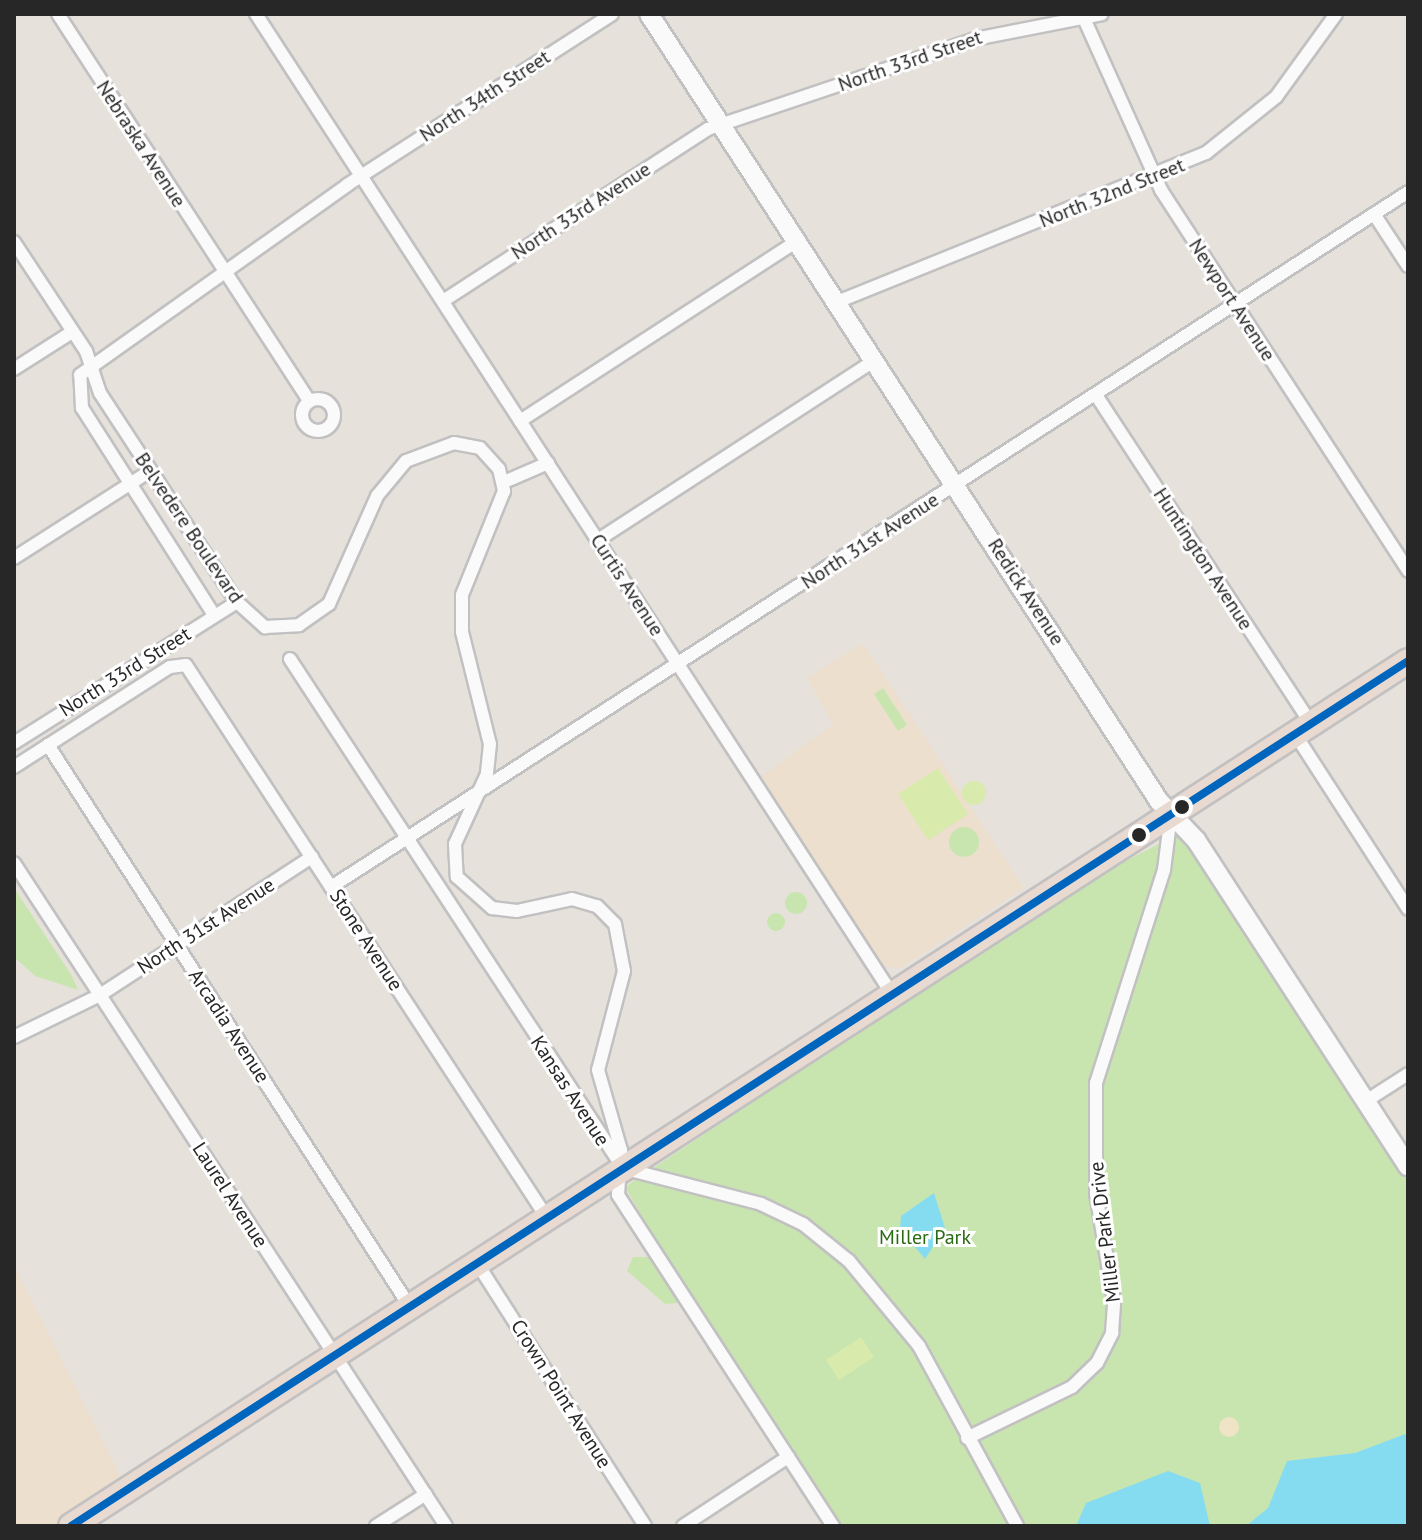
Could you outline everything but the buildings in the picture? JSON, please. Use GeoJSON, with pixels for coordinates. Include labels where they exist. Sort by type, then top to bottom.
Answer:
{"type":"FeatureCollection","features":[{"type":"Feature","properties":{"kind":"highway"},"geometry":{"type":"LineString","coordinates":[[71,1526],[1408,661]]}},
{"type":"Feature","properties":{"kind":"street","name":"Nebraska Avenue"},"geometry":{"type":"LineString","coordinates":[[58,14],[308,399]]}},
{"type":"Feature","properties":{"kind":"street"},"geometry":{"type":"LineString","coordinates":[[214,615],[82,408],[77,386],[91,365],[225,274],[359,177],[256,14]]}},
{"type":"Feature","properties":{"kind":"street","name":"North 34th Street"},"geometry":{"type":"LineString","coordinates":[[359,177],[612,14]]}},
{"type":"Feature","properties":{"kind":"street","name":"Redick Avenue"},"geometry":{"type":"LineString","coordinates":[[649,14],[1171,814],[1196,840],[1408,1166]]}},
{"type":"Feature","properties":{"kind":"street","name":"North 33rd Street"},"geometry":{"type":"LineString","coordinates":[[721,125],[975,39],[1083,15],[1102,14]]}},
{"type":"Feature","properties":{"kind":"street","name":"North 32nd Street"},"geometry":{"type":"LineString","coordinates":[[837,302],[1154,177],[1206,153],[1258,114],[1336,14]]}},
{"type":"Feature","properties":{"kind":"street","name":"Newport Avenue"},"geometry":{"type":"LineString","coordinates":[[1083,15],[1154,177],[1408,571]]}},
{"type":"Feature","properties":{"kind":"street","name":"North 33rd Avenue"},"geometry":{"type":"LineString","coordinates":[[443,301],[721,125]]}},
{"type":"Feature","properties":{"kind":"street","name":"Curtis Avenue"},"geometry":{"type":"LineString","coordinates":[[359,177],[443,301],[892,994]]}},
{"type":"Feature","properties":{"kind":"street","name":"North 31st Avenue"},"geometry":{"type":"LineString","coordinates":[[331,887],[1408,192]]}},
{"type":"Feature","properties":{"kind":"street"},"geometry":{"type":"LineString","coordinates":[[1374,214],[1408,266]]}},
{"type":"Feature","properties":{"kind":"street"},"geometry":{"type":"LineString","coordinates":[[520,421],[797,241]]}},
{"type":"Feature","properties":{"kind":"street"},"geometry":{"type":"LineString","coordinates":[[14,242],[91,365]]}},
{"type":"Feature","properties":{"kind":"street"},"geometry":{"type":"LineString","coordinates":[[14,369],[72,332]]}},
{"type":"Feature","properties":{"kind":"street"},"geometry":{"type":"LineString","coordinates":[[598,540],[875,360]]}},
{"type":"Feature","properties":{"kind":"street","name":"Belvedere Boulevard"},"geometry":{"type":"LineString","coordinates":[[91,365],[100,393],[237,602],[255,621],[282,629],[324,609],[377,496],[424,450],[445,443],[480,448],[504,482]]}},
{"type":"Feature","properties":{"kind":"street","name":"Huntington Avenue"},"geometry":{"type":"LineString","coordinates":[[1096,395],[1303,729],[1408,909]]}},
{"type":"Feature","properties":{"kind":"street"},"geometry":{"type":"LineString","coordinates":[[548,463],[504,482],[462,595],[462,632],[489,731],[489,767],[453,854],[466,891],[503,911],[584,900],[608,914],[621,935],[624,971],[598,1070],[623,1168],[761,1204],[817,1234],[897,1313],[1017,1526]]}},
{"type":"Feature","properties":{"kind":"street"},"geometry":{"type":"LineString","coordinates":[[14,558],[150,471]]}},
{"type":"Feature","properties":{"kind":"street","name":"North 33rd Street"},"geometry":{"type":"LineString","coordinates":[[14,743],[237,602]]}},
{"type":"Feature","properties":{"kind":"street","name":"Kansas Avenue"},"geometry":{"type":"LineString","coordinates":[[290,659],[623,1168],[620,1198],[833,1526]]}},
{"type":"Feature","properties":{"kind":"street","name":"North 33rd Street"},"geometry":{"type":"LineString","coordinates":[[14,767],[183,663]]}},
{"type":"Feature","properties":{"kind":"street","name":"Stone Avenue"},"geometry":{"type":"LineString","coordinates":[[183,663],[547,1218]]}},
{"type":"Feature","properties":{"kind":"street","name":"Arcadia Avenue"},"geometry":{"type":"LineString","coordinates":[[48,745],[410,1307]]}},
{"type":"Feature","properties":{"kind":"street","name":"Miller Park Drive"},"geometry":{"type":"LineString","coordinates":[[967,1438],[1064,1392],[1107,1345],[1115,1311],[1095,1134],[1101,1055],[1164,870],[1171,814]]}},
{"type":"Feature","properties":{"kind":"street","name":"North 31st Avenue"},"geometry":{"type":"LineString","coordinates":[[14,1037],[100,995],[312,857]]}},
{"type":"Feature","properties":{"kind":"street","name":"Laurel Avenue"},"geometry":{"type":"LineString","coordinates":[[14,863],[446,1526]]}},
{"type":"Feature","properties":{"kind":"street"},"geometry":{"type":"LineString","coordinates":[[1366,1101],[1408,1074]]}},
{"type":"Feature","properties":{"kind":"street","name":"Crown Point Avenue"},"geometry":{"type":"LineString","coordinates":[[477,1263],[645,1526]]}},
{"type":"Feature","properties":{"kind":"street"},"geometry":{"type":"LineString","coordinates":[[683,1526],[788,1457]]}},
{"type":"Feature","properties":{"kind":"street"},"geometry":{"type":"LineString","coordinates":[[376,1526],[426,1494]]}},
{"type":"Feature","properties":{"kind":"shaded area"},"geometry":{"type":"Polygon","coordinates":[[[863,643],[1024,888],[900,968],[883,966],[761,777],[833,724],[807,678],[863,643]]]}},
{"type":"Feature","properties":{"kind":"shaded area"},"geometry":{"type":"Polygon","coordinates":[[[14,1266],[124,1483],[58,1526],[14,1526],[14,1266]]]}},
{"type":"Feature","properties":{"kind":"green space"},"geometry":{"type":"Polygon","coordinates":[[[883,688],[907,725],[898,731],[874,694],[883,688]]]}},
{"type":"Feature","properties":{"kind":"green space"},"geometry":{"type":"Polygon","coordinates":[[[938,768],[968,814],[928,840],[898,794],[938,768]]]}},
{"type":"Feature","properties":{"kind":"green space"},"geometry":{"type":"Polygon","coordinates":[[[974,781],[985,788],[986,793],[979,804],[974,805],[963,798],[962,793],[969,782],[974,781]]]}},
{"type":"Feature","properties":{"kind":"green space"},"geometry":{"type":"Polygon","coordinates":[[[964,827],[975,831],[979,842],[975,853],[964,857],[953,853],[949,842],[953,831],[964,827]]]}},
{"type":"Feature","properties":{"kind":"green space","name":"Miller Park"},"geometry":{"type":"Polygon","coordinates":[[[1180,833],[1408,1177],[1408,1526],[827,1526],[798,1461],[735,1362],[709,1353],[688,1302],[665,1304],[627,1271],[633,1257],[666,1257],[625,1187],[1077,886],[1180,833]]]}},
{"type":"Feature","properties":{"kind":"green space"},"geometry":{"type":"Polygon","coordinates":[[[14,888],[78,990],[35,976],[14,957],[14,888]]]}},
{"type":"Feature","properties":{"kind":"green space"},"geometry":{"type":"Polygon","coordinates":[[[792,892],[800,892],[807,903],[800,914],[792,914],[785,907],[785,899],[792,892]]]}},
{"type":"Feature","properties":{"kind":"green space"},"geometry":{"type":"Polygon","coordinates":[[[776,913],[783,915],[783,929],[776,931],[769,929],[767,922],[769,915],[776,913]]]}},
{"type":"Feature","properties":{"kind":"green space"},"geometry":{"type":"Polygon","coordinates":[[[861,1337],[874,1357],[839,1380],[826,1360],[861,1337]]]}},
{"type":"Feature","properties":{"kind":"sand"},"geometry":{"type":"Polygon","coordinates":[[[1229,1417],[1236,1420],[1239,1427],[1236,1434],[1229,1437],[1222,1434],[1219,1427],[1222,1420],[1229,1417]]]}},
{"type":"Feature","properties":{"kind":"water"},"geometry":{"type":"Polygon","coordinates":[[[934,1193],[945,1228],[925,1259],[900,1229],[901,1216],[934,1193]]]}},
{"type":"Feature","properties":{"kind":"water"},"geometry":{"type":"Polygon","coordinates":[[[1408,1433],[1408,1526],[1246,1526],[1268,1508],[1287,1461],[1355,1453],[1408,1433]]]}},
{"type":"Feature","properties":{"kind":"water"},"geometry":{"type":"Polygon","coordinates":[[[1168,1471],[1200,1483],[1210,1526],[1076,1526],[1086,1503],[1168,1471]]]}},
{"type":"Feature","properties":{"kind":"transit line"},"geometry":{"type":"LineString","coordinates":[[71,1526],[1408,661]]}}]}
